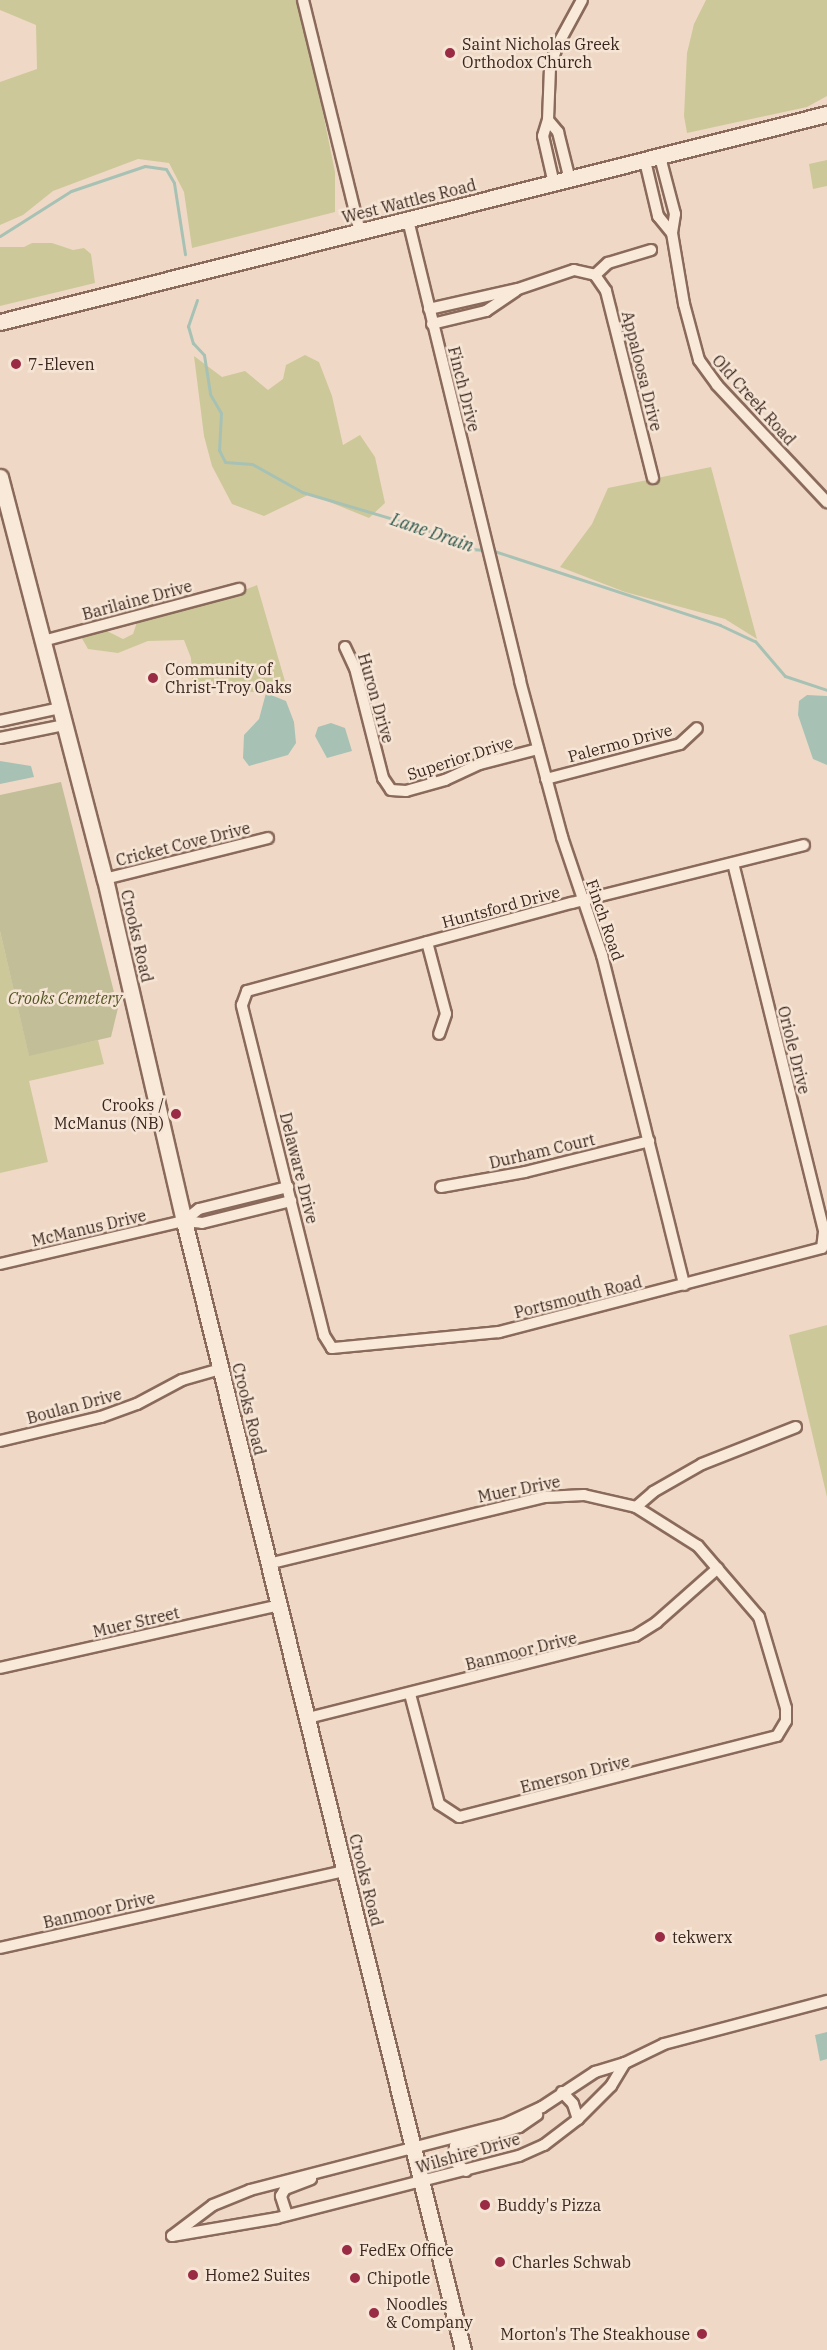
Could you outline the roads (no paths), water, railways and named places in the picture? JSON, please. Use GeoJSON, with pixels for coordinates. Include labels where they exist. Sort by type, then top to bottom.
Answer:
{"type":"FeatureCollection","features":[{"type":"Feature","properties":{"kind":"main road","name":"West Wattles Road"},"geometry":{"type":"LineString","coordinates":[[0,322],[827,114]]}},
{"type":"Feature","properties":{"kind":"main road","name":"Crooks Road"},"geometry":{"type":"LineString","coordinates":[[0,477],[105,879],[220,1369],[463,2350]]}},
{"type":"Feature","properties":{"kind":"street"},"geometry":{"type":"LineString","coordinates":[[303,0],[360,232]]}},
{"type":"Feature","properties":{"kind":"street"},"geometry":{"type":"LineString","coordinates":[[554,184],[543,136],[548,120],[547,88],[553,55],[582,0]]}},
{"type":"Feature","properties":{"kind":"street"},"geometry":{"type":"LineString","coordinates":[[548,120],[558,132],[570,180]]}},
{"type":"Feature","properties":{"kind":"street","name":"Old Creek Road"},"geometry":{"type":"LineString","coordinates":[[660,156],[675,214],[672,233],[691,338],[699,360],[717,385],[827,502]]}},
{"type":"Feature","properties":{"kind":"street","name":"Old Creek Road"},"geometry":{"type":"LineString","coordinates":[[645,161],[658,216],[672,233]]}},
{"type":"Feature","properties":{"kind":"street","name":"Finch Drive"},"geometry":{"type":"LineString","coordinates":[[408,220],[491,565]]}},
{"type":"Feature","properties":{"kind":"street"},"geometry":{"type":"LineString","coordinates":[[429,309],[518,289],[574,270],[595,275],[608,263],[651,250]]}},
{"type":"Feature","properties":{"kind":"street","name":"Appaloosa Drive"},"geometry":{"type":"LineString","coordinates":[[595,275],[606,291],[653,478]]}},
{"type":"Feature","properties":{"kind":"street"},"geometry":{"type":"LineString","coordinates":[[432,324],[486,311],[518,289]]}},
{"type":"Feature","properties":{"kind":"street","name":"Finch Road"},"geometry":{"type":"LineString","coordinates":[[491,565],[546,779],[583,901],[602,954],[684,1286]]}},
{"type":"Feature","properties":{"kind":"street","name":"Barilaine Drive"},"geometry":{"type":"LineString","coordinates":[[43,641],[239,589]]}},
{"type":"Feature","properties":{"kind":"street","name":"Huron Drive"},"geometry":{"type":"LineString","coordinates":[[345,647],[355,668],[383,778],[392,790]]}},
{"type":"Feature","properties":{"kind":"street"},"geometry":{"type":"LineString","coordinates":[[0,721],[60,708]]}},
{"type":"Feature","properties":{"kind":"street"},"geometry":{"type":"LineString","coordinates":[[0,738],[64,725]]}},
{"type":"Feature","properties":{"kind":"street","name":"Palermo Drive"},"geometry":{"type":"LineString","coordinates":[[546,779],[680,744],[698,728]]}},
{"type":"Feature","properties":{"kind":"street","name":"Superior Drive"},"geometry":{"type":"LineString","coordinates":[[392,790],[406,791],[445,780],[480,764],[538,749]]}},
{"type":"Feature","properties":{"kind":"street","name":"Cricket Cove Drive"},"geometry":{"type":"LineString","coordinates":[[105,879],[268,838]]}},
{"type":"Feature","properties":{"kind":"street","name":"Huntsford Drive"},"geometry":{"type":"LineString","coordinates":[[244,995],[255,986],[804,845]]}},
{"type":"Feature","properties":{"kind":"street","name":"Oriole Drive"},"geometry":{"type":"LineString","coordinates":[[733,863],[824,1232],[824,1244]]}},
{"type":"Feature","properties":{"kind":"street"},"geometry":{"type":"LineString","coordinates":[[427,942],[446,1014],[439,1034]]}},
{"type":"Feature","properties":{"kind":"street","name":"Delaware Drive"},"geometry":{"type":"LineString","coordinates":[[244,995],[242,1005],[326,1339],[332,1348]]}},
{"type":"Feature","properties":{"kind":"street","name":"Durham Court"},"geometry":{"type":"LineString","coordinates":[[441,1187],[525,1172],[649,1141]]}},
{"type":"Feature","properties":{"kind":"street"},"geometry":{"type":"LineString","coordinates":[[184,1221],[199,1209],[288,1187]]}},
{"type":"Feature","properties":{"kind":"street"},"geometry":{"type":"LineString","coordinates":[[184,1221],[202,1223],[291,1201]]}},
{"type":"Feature","properties":{"kind":"street","name":"McManus Drive"},"geometry":{"type":"LineString","coordinates":[[0,1264],[184,1221]]}},
{"type":"Feature","properties":{"kind":"street","name":"Portsmouth Road"},"geometry":{"type":"LineString","coordinates":[[332,1348],[499,1332],[816,1252],[824,1244]]}},
{"type":"Feature","properties":{"kind":"street","name":"Boulan Drive"},"geometry":{"type":"LineString","coordinates":[[0,1441],[101,1417],[137,1404],[190,1376],[220,1369]]}},
{"type":"Feature","properties":{"kind":"street"},"geometry":{"type":"LineString","coordinates":[[636,1507],[653,1492],[702,1464],[796,1427]]}},
{"type":"Feature","properties":{"kind":"street","name":"Muer Drive"},"geometry":{"type":"LineString","coordinates":[[268,1564],[545,1497],[584,1495],[636,1507],[686,1537],[718,1568]]}},
{"type":"Feature","properties":{"kind":"street","name":"Emerson Drive"},"geometry":{"type":"LineString","coordinates":[[410,1694],[439,1804],[459,1818],[771,1739],[786,1721],[779,1682],[763,1624],[718,1568]]}},
{"type":"Feature","properties":{"kind":"street","name":"Banmoor Drive"},"geometry":{"type":"LineString","coordinates":[[308,1718],[635,1636],[657,1622],[718,1568]]}},
{"type":"Feature","properties":{"kind":"street","name":"Muer Street"},"geometry":{"type":"LineString","coordinates":[[0,1668],[279,1605]]}},
{"type":"Feature","properties":{"kind":"street","name":"Banmoor Drive"},"geometry":{"type":"LineString","coordinates":[[0,1948],[345,1871]]}},
{"type":"Feature","properties":{"kind":"street","name":"Wilshire Drive"},"geometry":{"type":"LineString","coordinates":[[625,2063],[611,2086],[578,2119],[535,2149],[466,2171],[286,2216],[172,2236],[213,2205],[270,2183],[321,2172],[504,2124],[542,2107],[596,2072],[625,2063],[670,2042],[827,2001]]}},
{"type":"Feature","properties":{"kind":"street"},"geometry":{"type":"LineString","coordinates":[[562,2092],[573,2104],[578,2119]]}},
{"type":"Feature","properties":{"kind":"street"},"geometry":{"type":"LineString","coordinates":[[466,2171],[454,2161],[455,2146],[525,2125],[542,2107]]}},
{"type":"Feature","properties":{"kind":"street","name":"Wilshire Drive"},"geometry":{"type":"LineString","coordinates":[[286,2216],[281,2196],[285,2189],[306,2182],[321,2172]]}},
{"type":"Feature","properties":{"kind":"street"},"geometry":{"type":"LineString","coordinates":[[213,2205],[212,2214],[219,2229]]}},
{"type":"Feature","properties":{"kind":"waterway","name":"Lane Drain"},"geometry":{"type":"LineString","coordinates":[[0,236],[71,191],[145,166],[166,169],[174,183],[185,254]]}},
{"type":"Feature","properties":{"kind":"waterway","name":"Lane Drain"},"geometry":{"type":"LineString","coordinates":[[197,300],[188,326],[193,343],[204,355],[210,394],[221,413],[219,450],[225,462],[252,464],[302,492],[420,527],[470,549],[485,550]]}},
{"type":"Feature","properties":{"kind":"waterway","name":"Lane Drain"},"geometry":{"type":"LineString","coordinates":[[491,550],[720,625],[755,641],[785,676],[827,690]]}},
{"type":"Feature","properties":{"kind":"place","name":"Saint Nicholas Greek Orthodox Church"},"geometry":{"type":"Point","coordinates":[450,53]}},
{"type":"Feature","properties":{"kind":"place","name":"7-Eleven"},"geometry":{"type":"Point","coordinates":[16,364]}},
{"type":"Feature","properties":{"kind":"place","name":"Community of Christ-Troy Oaks"},"geometry":{"type":"Point","coordinates":[153,678]}},
{"type":"Feature","properties":{"kind":"place","name":"Crooks / McManus (NB)"},"geometry":{"type":"Point","coordinates":[176,1114]}},
{"type":"Feature","properties":{"kind":"place","name":"tekwerx"},"geometry":{"type":"Point","coordinates":[660,1937]}},
{"type":"Feature","properties":{"kind":"place","name":"Buddy's Pizza"},"geometry":{"type":"Point","coordinates":[485,2205]}},
{"type":"Feature","properties":{"kind":"place","name":"FedEx Office"},"geometry":{"type":"Point","coordinates":[347,2250]}},
{"type":"Feature","properties":{"kind":"place","name":"Charles Schwab"},"geometry":{"type":"Point","coordinates":[500,2262]}},
{"type":"Feature","properties":{"kind":"place","name":"Home2 Suites"},"geometry":{"type":"Point","coordinates":[193,2275]}},
{"type":"Feature","properties":{"kind":"place","name":"Chipotle"},"geometry":{"type":"Point","coordinates":[355,2278]}},
{"type":"Feature","properties":{"kind":"place","name":"Noodles & Company"},"geometry":{"type":"Point","coordinates":[374,2313]}},
{"type":"Feature","properties":{"kind":"place","name":"Morton's The Steakhouse"},"geometry":{"type":"Point","coordinates":[702,2334]}},
{"type":"Feature","properties":{"kind":"park label","name":"Crooks Cemetery"},"geometry":{"type":"Point","coordinates":[65,998]}}]}
